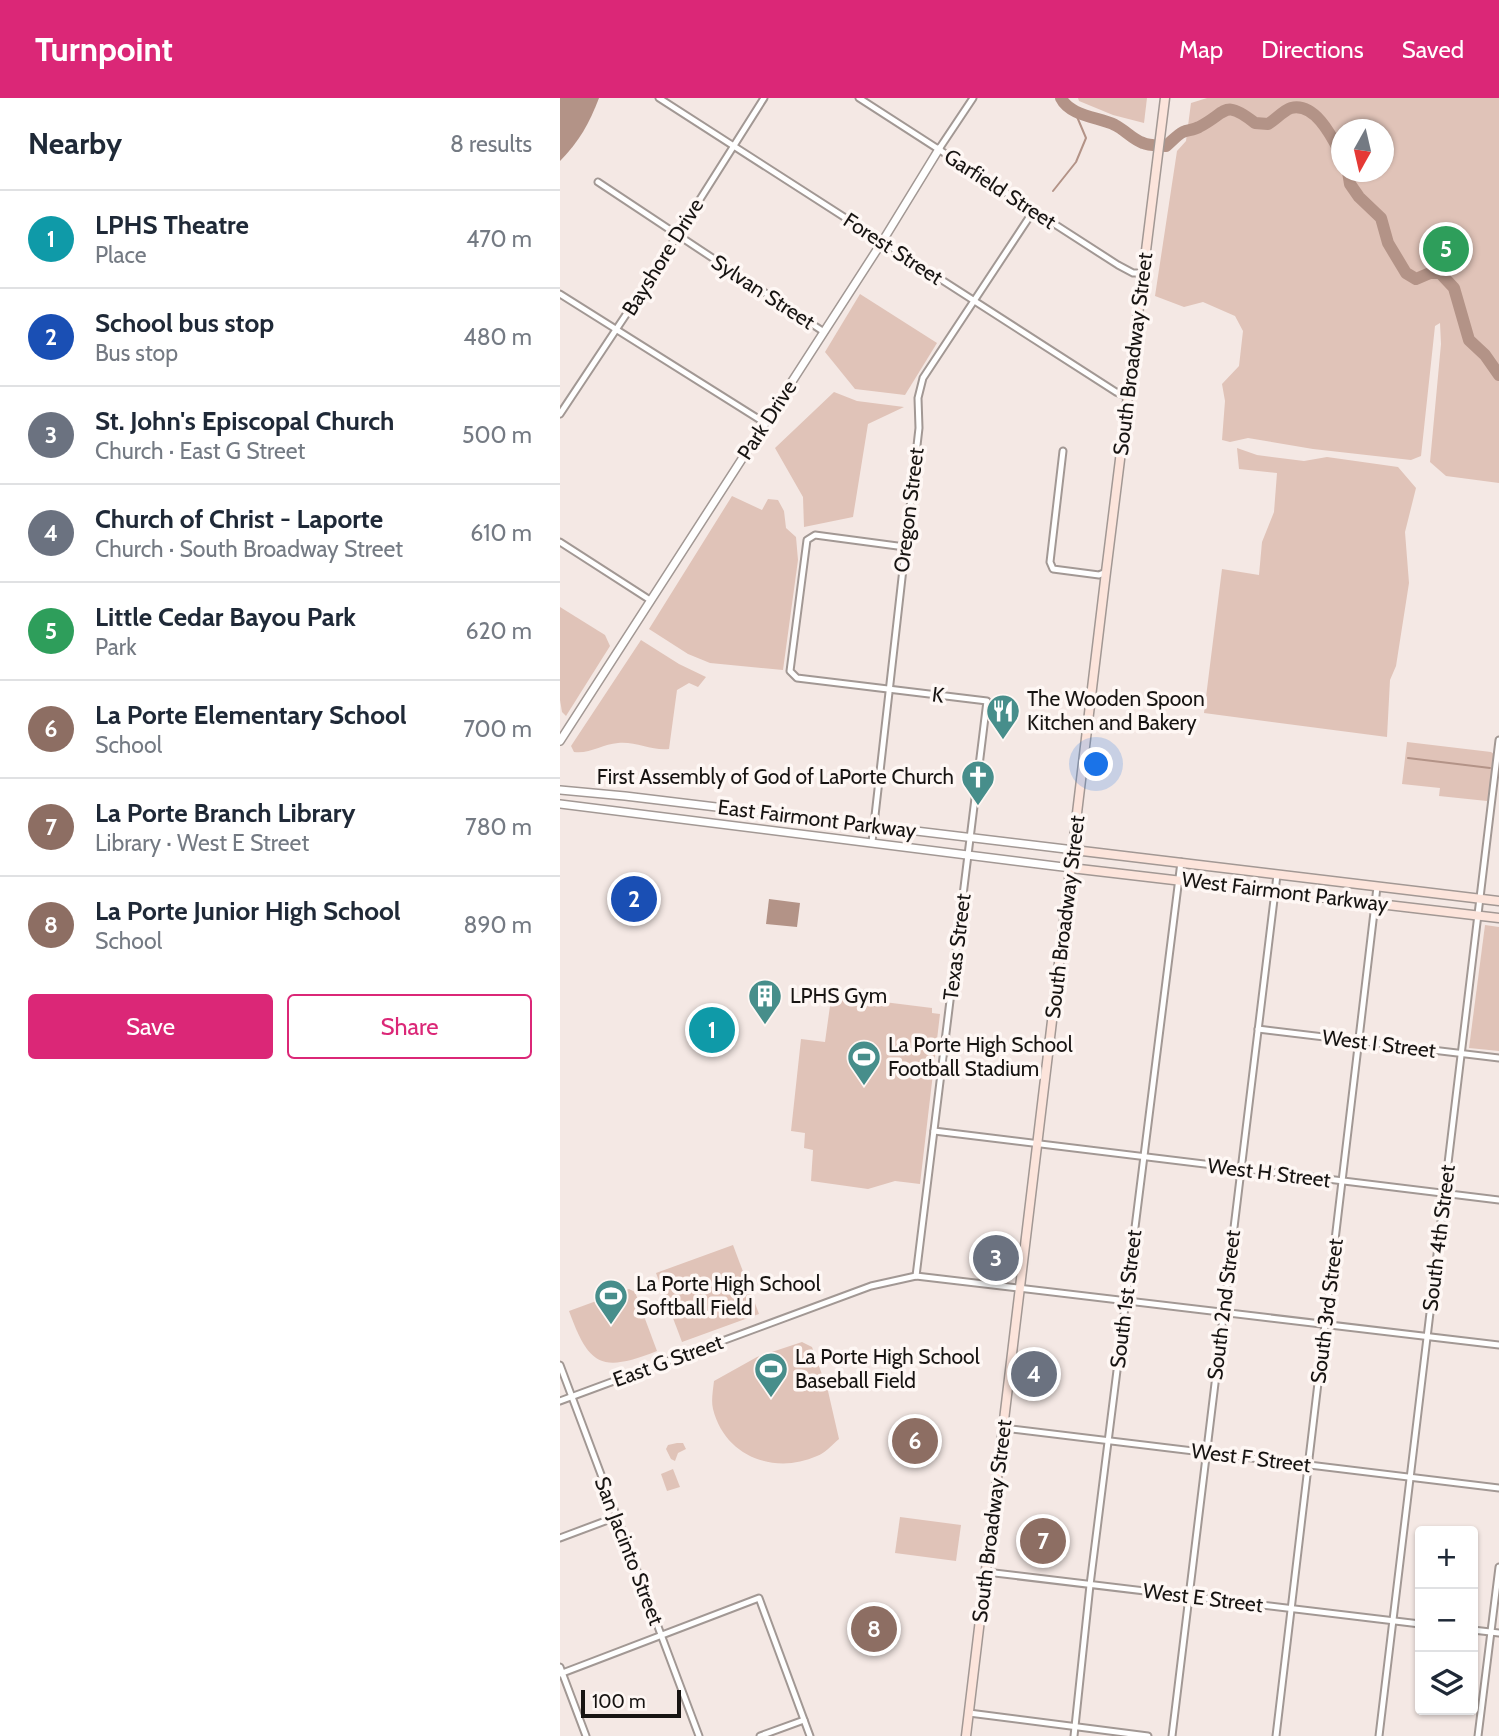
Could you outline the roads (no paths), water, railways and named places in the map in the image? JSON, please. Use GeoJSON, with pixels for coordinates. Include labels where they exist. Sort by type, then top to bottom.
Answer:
{"type":"FeatureCollection","features":[{"type":"Feature","properties":{"kind":"main road","name":"South Broadway Street"},"geometry":{"type":"LineString","coordinates":[[966,1736],[1165,98]]}},
{"type":"Feature","properties":{"kind":"main road","name":"West Fairmont Parkway"},"geometry":{"type":"LineString","coordinates":[[1074,850],[1499,901]]}},
{"type":"Feature","properties":{"kind":"main road"},"geometry":{"type":"LineString","coordinates":[[1129,874],[1130,857]]}},
{"type":"Feature","properties":{"kind":"main road","name":"West Fairmont Parkway"},"geometry":{"type":"LineString","coordinates":[[1071,868],[1499,918]]}},
{"type":"Feature","properties":{"kind":"street","name":"Forest Street"},"geometry":{"type":"LineString","coordinates":[[659,98],[1115,392],[1128,397]]}},
{"type":"Feature","properties":{"kind":"street","name":"Bayshore Drive"},"geometry":{"type":"LineString","coordinates":[[560,414],[764,98]]}},
{"type":"Feature","properties":{"kind":"street","name":"Garfield Street"},"geometry":{"type":"LineString","coordinates":[[859,98],[1118,265],[1133,273],[1144,273]]}},
{"type":"Feature","properties":{"kind":"street","name":"Park Drive"},"geometry":{"type":"LineString","coordinates":[[560,741],[973,98]]}},
{"type":"Feature","properties":{"kind":"street","name":"Sylvan Street"},"geometry":{"type":"LineString","coordinates":[[598,182],[824,332]]}},
{"type":"Feature","properties":{"kind":"street","name":"Oregon Street"},"geometry":{"type":"LineString","coordinates":[[872,842],[919,428],[918,398],[923,378],[1034,210]]}},
{"type":"Feature","properties":{"kind":"street"},"geometry":{"type":"LineString","coordinates":[[560,294],[765,423]]}},
{"type":"Feature","properties":{"kind":"street"},"geometry":{"type":"LineString","coordinates":[[1063,451],[1050,562],[1053,569],[1099,575],[1106,572]]}},
{"type":"Feature","properties":{"kind":"street","name":"K"},"geometry":{"type":"LineString","coordinates":[[905,547],[815,535],[807,540],[790,671],[792,675],[797,678],[987,701]]}},
{"type":"Feature","properties":{"kind":"street"},"geometry":{"type":"LineString","coordinates":[[560,542],[650,600]]}},
{"type":"Feature","properties":{"kind":"street","name":"Texas Street"},"geometry":{"type":"LineString","coordinates":[[916,1276],[987,701]]}},
{"type":"Feature","properties":{"kind":"street","name":"South 4th Street"},"geometry":{"type":"LineString","coordinates":[[1379,1736],[1499,740]]}},
{"type":"Feature","properties":{"kind":"street","name":"East Fairmont Parkway"},"geometry":{"type":"LineString","coordinates":[[561,790],[1074,850]]}},
{"type":"Feature","properties":{"kind":"street","name":"East Fairmont Parkway"},"geometry":{"type":"LineString","coordinates":[[560,804],[1071,868]]}},
{"type":"Feature","properties":{"kind":"street"},"geometry":{"type":"LineString","coordinates":[[760,830],[763,813]]}},
{"type":"Feature","properties":{"kind":"street","name":"South 1st Street"},"geometry":{"type":"LineString","coordinates":[[1073,1736],[1181,862]]}},
{"type":"Feature","properties":{"kind":"street","name":"South 2nd Street"},"geometry":{"type":"LineString","coordinates":[[1172,1736],[1277,874]]}},
{"type":"Feature","properties":{"kind":"street","name":"South 3rd Street"},"geometry":{"type":"LineString","coordinates":[[1276,1736],[1377,887]]}},
{"type":"Feature","properties":{"kind":"street","name":"West I Street"},"geometry":{"type":"LineString","coordinates":[[1258,1029],[1499,1058]]}},
{"type":"Feature","properties":{"kind":"street","name":"West H Street"},"geometry":{"type":"LineString","coordinates":[[933,1132],[1499,1200]]}},
{"type":"Feature","properties":{"kind":"street","name":"East G Street"},"geometry":{"type":"LineString","coordinates":[[560,1401],[871,1286],[916,1276],[1499,1345]]}},
{"type":"Feature","properties":{"kind":"street","name":"San Jacinto Street"},"geometry":{"type":"LineString","coordinates":[[560,1366],[699,1736]]}},
{"type":"Feature","properties":{"kind":"street","name":"West F Street"},"geometry":{"type":"LineString","coordinates":[[1003,1427],[1499,1488]]}},
{"type":"Feature","properties":{"kind":"street"},"geometry":{"type":"LineString","coordinates":[[560,1538],[616,1517]]}},
{"type":"Feature","properties":{"kind":"street"},"geometry":{"type":"LineString","coordinates":[[1478,1736],[1499,1567]]}},
{"type":"Feature","properties":{"kind":"street","name":"West E Street"},"geometry":{"type":"LineString","coordinates":[[986,1572],[1415,1623]]}},
{"type":"Feature","properties":{"kind":"street"},"geometry":{"type":"LineString","coordinates":[[586,1736],[561,1671],[759,1598],[810,1736]]}},
{"type":"Feature","properties":{"kind":"street"},"geometry":{"type":"LineString","coordinates":[[1478,1631],[1499,1633]]}},
{"type":"Feature","properties":{"kind":"street"},"geometry":{"type":"LineString","coordinates":[[969,1713],[1148,1736]]}},
{"type":"Feature","properties":{"kind":"street"},"geometry":{"type":"LineString","coordinates":[[760,1736],[804,1720]]}},
{"type":"Feature","properties":{"kind":"waterway"},"geometry":{"type":"LineString","coordinates":[[1061,98],[1071,109],[1115,125],[1149,145],[1166,146],[1181,133],[1197,128],[1226,110],[1237,111],[1255,123],[1268,124],[1288,109],[1300,108],[1316,116],[1331,136]]}},
{"type":"Feature","properties":{"kind":"waterway"},"geometry":{"type":"LineString","coordinates":[[1053,191],[1076,162],[1086,138],[1075,112]]}},
{"type":"Feature","properties":{"kind":"waterway"},"geometry":{"type":"LineString","coordinates":[[1350,182],[1359,197],[1381,218],[1388,243],[1406,273],[1416,279],[1430,273],[1440,273],[1454,288],[1469,340],[1485,355],[1499,375]]}},
{"type":"Feature","properties":{"kind":"waterway"},"geometry":{"type":"LineString","coordinates":[[1408,758],[1490,768]]}},
{"type":"Feature","properties":{"kind":"place","name":"Little Cedar Bayou Park"},"geometry":{"type":"Point","coordinates":[1446,249]}},
{"type":"Feature","properties":{"kind":"place","name":"The Wooden Spoon Kitchen and Bakery"},"geometry":{"type":"Point","coordinates":[1003,741]}},
{"type":"Feature","properties":{"kind":"place","name":"First Assembly of God of LaPorte Church"},"geometry":{"type":"Point","coordinates":[978,807]}},
{"type":"Feature","properties":{"kind":"place","name":"School bus stop"},"geometry":{"type":"Point","coordinates":[634,899]}},
{"type":"Feature","properties":{"kind":"place","name":"LPHS Gym"},"geometry":{"type":"Point","coordinates":[765,1026]}},
{"type":"Feature","properties":{"kind":"place","name":"LPHS Theatre"},"geometry":{"type":"Point","coordinates":[712,1030]}},
{"type":"Feature","properties":{"kind":"place","name":"La Porte High School Football Stadium"},"geometry":{"type":"Point","coordinates":[864,1087]}},
{"type":"Feature","properties":{"kind":"place","name":"St. John's Episcopal Church"},"geometry":{"type":"Point","coordinates":[996,1258]}},
{"type":"Feature","properties":{"kind":"place","name":"La Porte High School Softball Field"},"geometry":{"type":"Point","coordinates":[611,1326]}},
{"type":"Feature","properties":{"kind":"place","name":"Church of Christ - Laporte"},"geometry":{"type":"Point","coordinates":[1034,1374]}},
{"type":"Feature","properties":{"kind":"place","name":"La Porte High School Baseball Field"},"geometry":{"type":"Point","coordinates":[771,1399]}},
{"type":"Feature","properties":{"kind":"place","name":"La Porte Elementary School"},"geometry":{"type":"Point","coordinates":[915,1441]}},
{"type":"Feature","properties":{"kind":"place","name":"La Porte Branch Library"},"geometry":{"type":"Point","coordinates":[1043,1541]}},
{"type":"Feature","properties":{"kind":"place","name":"La Porte Junior High School"},"geometry":{"type":"Point","coordinates":[874,1629]}}]}
